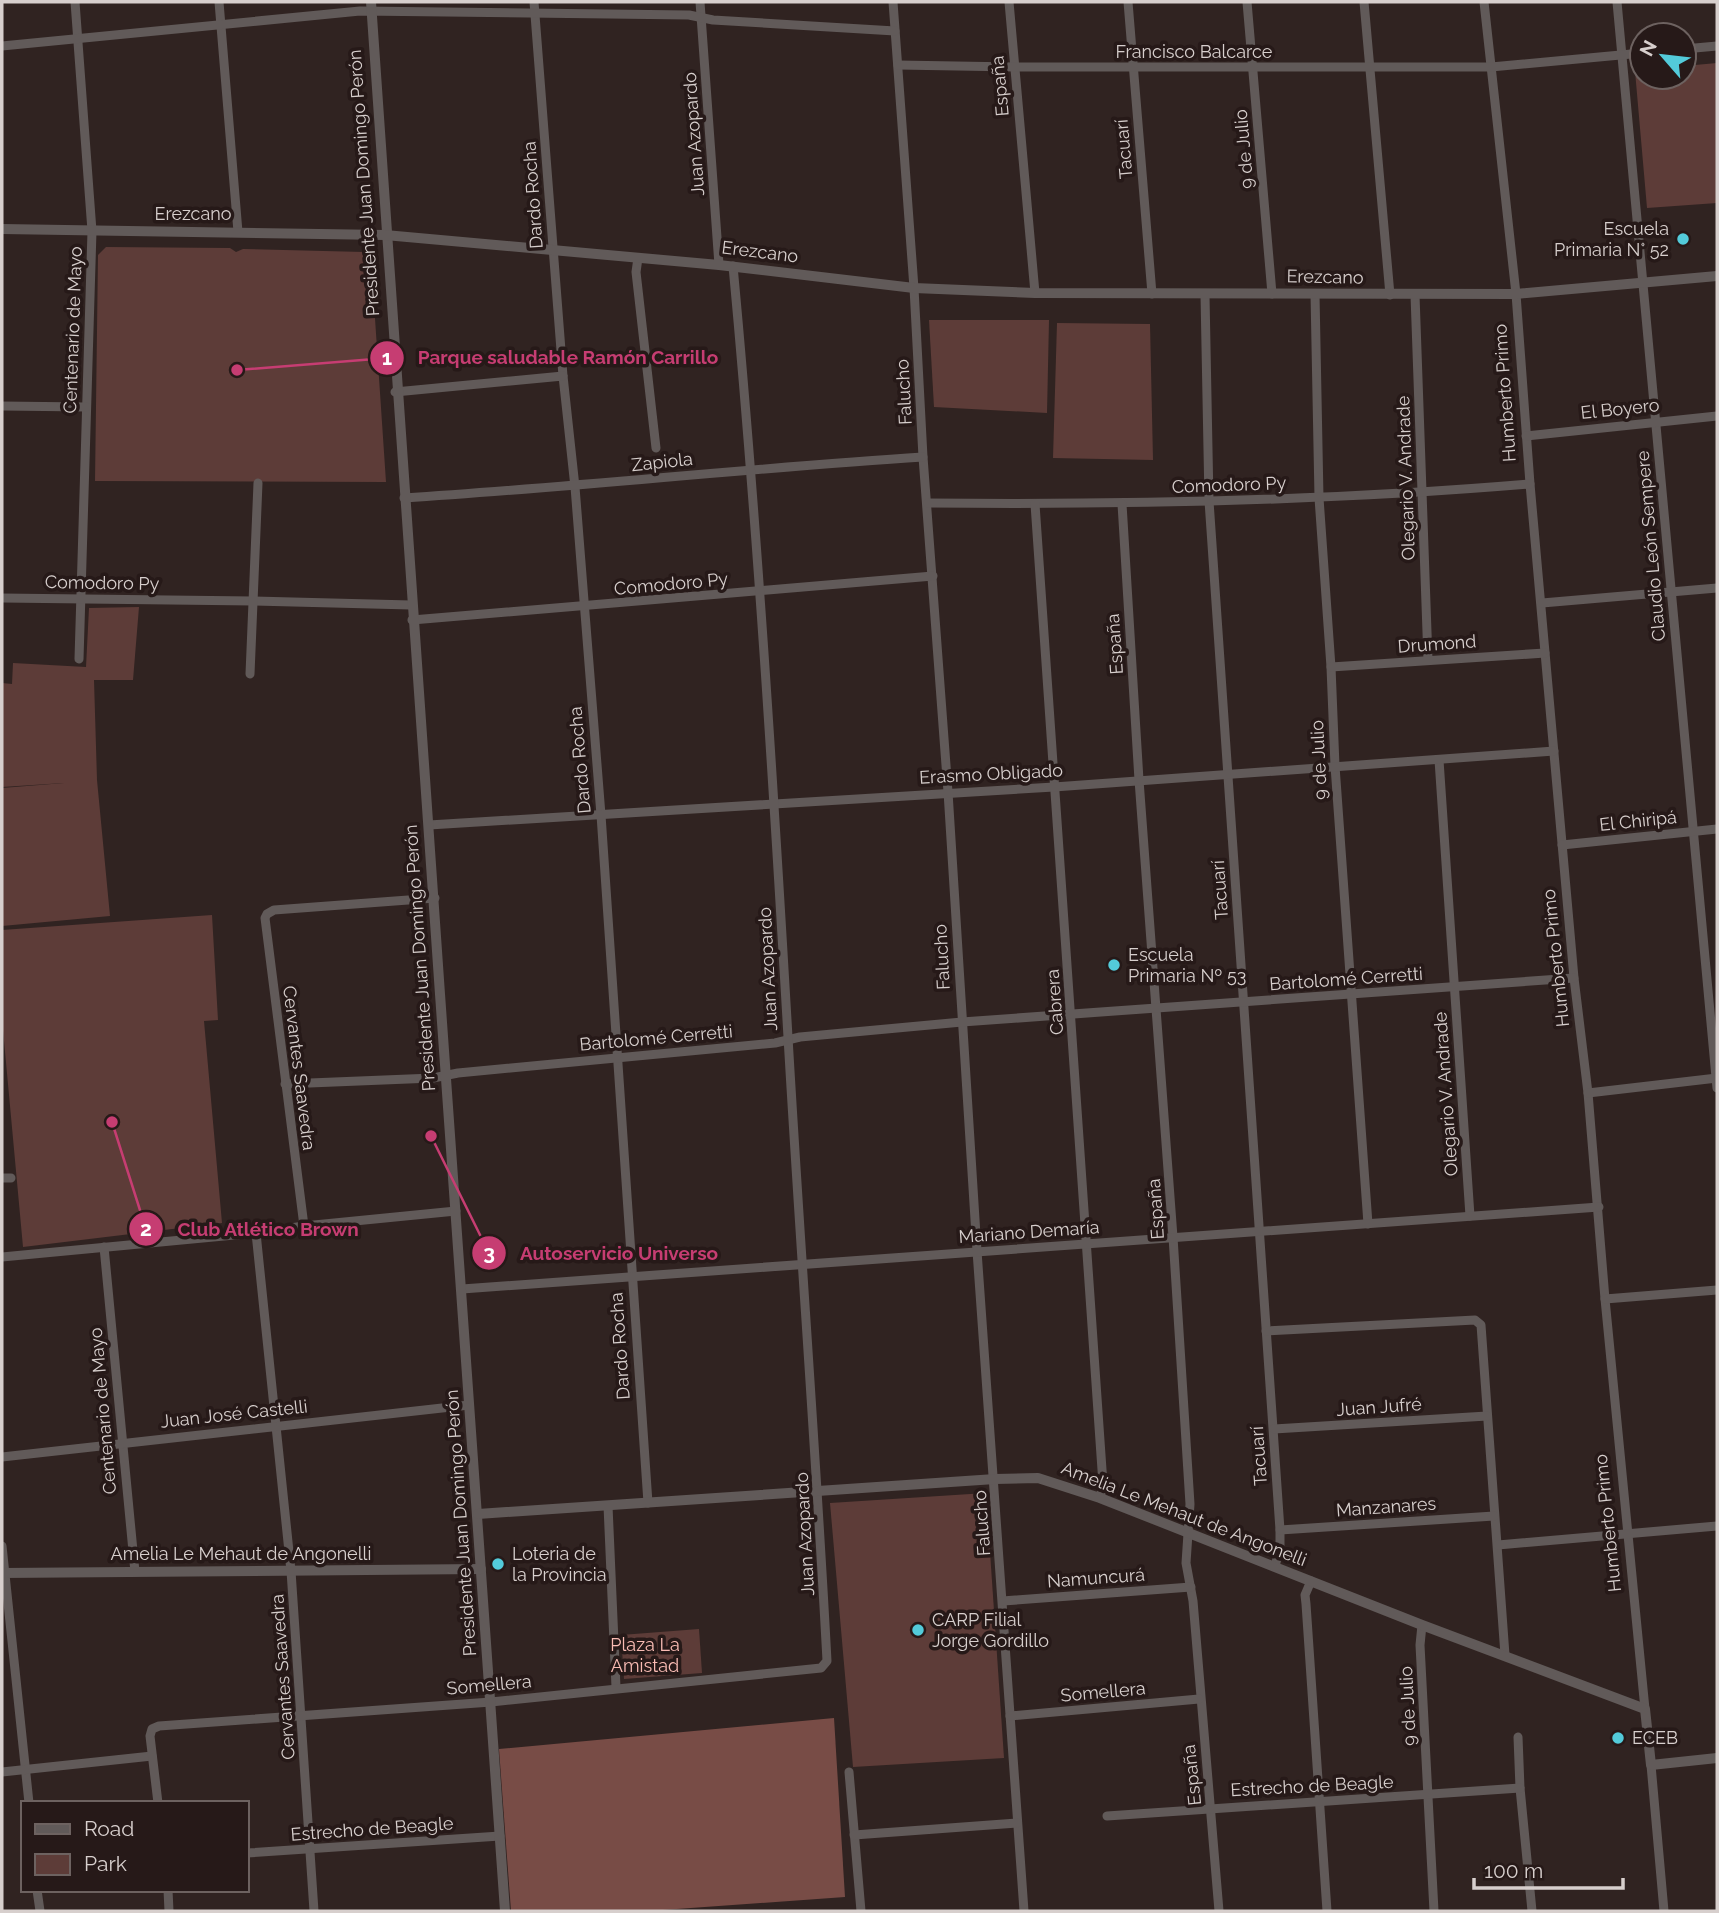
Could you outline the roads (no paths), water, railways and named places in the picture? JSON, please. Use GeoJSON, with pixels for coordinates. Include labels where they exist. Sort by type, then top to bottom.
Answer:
{"type":"FeatureCollection","features":[{"type":"Feature","properties":{"kind":"street","name":"Centenario de Mayo"},"geometry":{"type":"LineString","coordinates":[[75,2],[92,231],[79,659]]}},
{"type":"Feature","properties":{"kind":"street"},"geometry":{"type":"LineString","coordinates":[[219,2],[238,232]]}},
{"type":"Feature","properties":{"kind":"street","name":"Dardo Rocha"},"geometry":{"type":"LineString","coordinates":[[534,2],[601,815],[648,1503]]}},
{"type":"Feature","properties":{"kind":"street","name":"Juan Azopardo"},"geometry":{"type":"LineString","coordinates":[[700,2],[719,265]]}},
{"type":"Feature","properties":{"kind":"street","name":"Falucho"},"geometry":{"type":"LineString","coordinates":[[893,2],[1024,1911]]}},
{"type":"Feature","properties":{"kind":"street","name":"España"},"geometry":{"type":"LineString","coordinates":[[1009,2],[1035,293]]}},
{"type":"Feature","properties":{"kind":"street","name":"Tacuarí"},"geometry":{"type":"LineString","coordinates":[[1128,2],[1152,294]]}},
{"type":"Feature","properties":{"kind":"street","name":"9 de Julio"},"geometry":{"type":"LineString","coordinates":[[1247,2],[1272,294]]}},
{"type":"Feature","properties":{"kind":"street"},"geometry":{"type":"LineString","coordinates":[[1364,2],[1390,295]]}},
{"type":"Feature","properties":{"kind":"street","name":"Humberto Primo"},"geometry":{"type":"LineString","coordinates":[[1484,2],[1516,295],[1574,978],[1599,1207],[1605,1299],[1664,1911]]}},
{"type":"Feature","properties":{"kind":"street","name":"Claudio León Sempere"},"geometry":{"type":"LineString","coordinates":[[1617,2],[1717,1088]]}},
{"type":"Feature","properties":{"kind":"street"},"geometry":{"type":"LineString","coordinates":[[2,46],[371,6],[535,15],[689,15],[895,31]]}},
{"type":"Feature","properties":{"kind":"street","name":"Presidente Juan Domingo Perón"},"geometry":{"type":"LineString","coordinates":[[371,6],[412,620],[435,898],[505,1911]]}},
{"type":"Feature","properties":{"kind":"street"},"geometry":{"type":"LineString","coordinates":[[1698,48],[1717,46]]}},
{"type":"Feature","properties":{"kind":"street","name":"Francisco Balcarce"},"geometry":{"type":"LineString","coordinates":[[898,65],[1491,67],[1628,54]]}},
{"type":"Feature","properties":{"kind":"street","name":"Erezcano"},"geometry":{"type":"LineString","coordinates":[[2,229],[385,235],[719,265],[914,288],[1035,293],[1516,295],[1717,275]]}},
{"type":"Feature","properties":{"kind":"street"},"geometry":{"type":"LineString","coordinates":[[638,258],[636,272],[656,448]]}},
{"type":"Feature","properties":{"kind":"street","name":"Juan Azopardo"},"geometry":{"type":"LineString","coordinates":[[733,267],[751,468],[775,803],[827,1661],[821,1668]]}},
{"type":"Feature","properties":{"kind":"street","name":"9 de Julio"},"geometry":{"type":"LineString","coordinates":[[1315,294],[1319,498],[1368,1224]]}},
{"type":"Feature","properties":{"kind":"street","name":"Tacuarí"},"geometry":{"type":"LineString","coordinates":[[1205,295],[1209,501],[1245,1002],[1258,1232],[1274,1429],[1280,1530],[1280,1548],[1275,1566]]}},
{"type":"Feature","properties":{"kind":"street","name":"Olegario V. Andrade"},"geometry":{"type":"LineString","coordinates":[[1415,295],[1428,660]]}},
{"type":"Feature","properties":{"kind":"street"},"geometry":{"type":"LineString","coordinates":[[396,392],[563,376]]}},
{"type":"Feature","properties":{"kind":"street"},"geometry":{"type":"LineString","coordinates":[[2,406],[86,407]]}},
{"type":"Feature","properties":{"kind":"street","name":"El Boyero"},"geometry":{"type":"LineString","coordinates":[[1526,436],[1717,416]]}},
{"type":"Feature","properties":{"kind":"street","name":"Zapiola"},"geometry":{"type":"LineString","coordinates":[[404,498],[575,487],[751,468],[923,457]]}},
{"type":"Feature","properties":{"kind":"street"},"geometry":{"type":"LineString","coordinates":[[250,674],[258,483]]}},
{"type":"Feature","properties":{"kind":"street","name":"Comodoro Py"},"geometry":{"type":"LineString","coordinates":[[928,503],[1122,504],[1319,498],[1530,484]]}},
{"type":"Feature","properties":{"kind":"street","name":"Cabrera"},"geometry":{"type":"LineString","coordinates":[[1035,504],[1088,1244],[1103,1484],[1100,1497]]}},
{"type":"Feature","properties":{"kind":"street","name":"España"},"geometry":{"type":"LineString","coordinates":[[1122,504],[1139,780],[1174,1237],[1190,1504],[1186,1563],[1191,1587],[1219,1911]]}},
{"type":"Feature","properties":{"kind":"street","name":"Comodoro Py"},"geometry":{"type":"LineString","coordinates":[[412,620],[933,576]]}},
{"type":"Feature","properties":{"kind":"street"},"geometry":{"type":"LineString","coordinates":[[1542,603],[1717,588]]}},
{"type":"Feature","properties":{"kind":"street","name":"Comodoro Py"},"geometry":{"type":"LineString","coordinates":[[2,598],[411,605]]}},
{"type":"Feature","properties":{"kind":"street","name":"Drumond"},"geometry":{"type":"LineString","coordinates":[[1331,667],[1545,653]]}},
{"type":"Feature","properties":{"kind":"street","name":"Erasmo Obligado"},"geometry":{"type":"LineString","coordinates":[[429,825],[1054,787],[1554,751]]}},
{"type":"Feature","properties":{"kind":"street","name":"Olegario V. Andrade"},"geometry":{"type":"LineString","coordinates":[[1439,760],[1470,1216]]}},
{"type":"Feature","properties":{"kind":"street","name":"El Chiripá"},"geometry":{"type":"LineString","coordinates":[[1562,845],[1717,829]]}},
{"type":"Feature","properties":{"kind":"street","name":"Cervantes Saavedra"},"geometry":{"type":"LineString","coordinates":[[304,1226],[265,918],[267,914],[275,911],[435,898]]}},
{"type":"Feature","properties":{"kind":"street","name":"Bartolomé Cerretti"},"geometry":{"type":"LineString","coordinates":[[285,1084],[433,1078],[961,1021],[1574,978]]}},
{"type":"Feature","properties":{"kind":"street"},"geometry":{"type":"LineString","coordinates":[[1588,1093],[1717,1078]]}},
{"type":"Feature","properties":{"kind":"street","name":"Mariano Demaría"},"geometry":{"type":"LineString","coordinates":[[462,1289],[1599,1207]]}},
{"type":"Feature","properties":{"kind":"street"},"geometry":{"type":"LineString","coordinates":[[2,1257],[456,1211]]}},
{"type":"Feature","properties":{"kind":"street","name":"Cervantes Saavedra"},"geometry":{"type":"LineString","coordinates":[[256,1233],[291,1571],[314,1911]]}},
{"type":"Feature","properties":{"kind":"street","name":"Centenario de Mayo"},"geometry":{"type":"LineString","coordinates":[[104,1247],[135,1572]]}},
{"type":"Feature","properties":{"kind":"street"},"geometry":{"type":"LineString","coordinates":[[1605,1299],[1717,1290]]}},
{"type":"Feature","properties":{"kind":"street"},"geometry":{"type":"LineString","coordinates":[[1266,1331],[1475,1320],[1482,1325],[1505,1655]]}},
{"type":"Feature","properties":{"kind":"street","name":"Juan José Castelli"},"geometry":{"type":"LineString","coordinates":[[2,1457],[469,1405]]}},
{"type":"Feature","properties":{"kind":"street","name":"Juan Jufré"},"geometry":{"type":"LineString","coordinates":[[1274,1429],[1487,1416]]}},
{"type":"Feature","properties":{"kind":"street","name":"Amelia Le Mehaut de Angonelli"},"geometry":{"type":"LineString","coordinates":[[478,1514],[1038,1478],[1100,1497],[1422,1625],[1645,1709]]}},
{"type":"Feature","properties":{"kind":"street"},"geometry":{"type":"LineString","coordinates":[[608,1506],[616,1687]]}},
{"type":"Feature","properties":{"kind":"street","name":"Manzanares"},"geometry":{"type":"LineString","coordinates":[[1280,1530],[1494,1516]]}},
{"type":"Feature","properties":{"kind":"street"},"geometry":{"type":"LineString","coordinates":[[1497,1545],[1717,1526]]}},
{"type":"Feature","properties":{"kind":"street"},"geometry":{"type":"LineString","coordinates":[[2,1546],[29,1801]]}},
{"type":"Feature","properties":{"kind":"street","name":"Amelia Le Mehaut de Angonelli"},"geometry":{"type":"LineString","coordinates":[[3,1573],[481,1569]]}},
{"type":"Feature","properties":{"kind":"street"},"geometry":{"type":"LineString","coordinates":[[1311,1581],[1305,1595],[1327,1911]]}},
{"type":"Feature","properties":{"kind":"street","name":"Namuncurá"},"geometry":{"type":"LineString","coordinates":[[1003,1601],[1191,1587]]}},
{"type":"Feature","properties":{"kind":"street","name":"9 de Julio"},"geometry":{"type":"LineString","coordinates":[[1422,1625],[1420,1645],[1434,1911]]}},
{"type":"Feature","properties":{"kind":"street","name":"Somellera"},"geometry":{"type":"LineString","coordinates":[[152,1756],[150,1736],[152,1730],[159,1726],[491,1702],[616,1687],[821,1668]]}},
{"type":"Feature","properties":{"kind":"street","name":"Somellera"},"geometry":{"type":"LineString","coordinates":[[1010,1716],[1199,1699]]}},
{"type":"Feature","properties":{"kind":"street"},"geometry":{"type":"LineString","coordinates":[[1518,1737],[1532,1911]]}},
{"type":"Feature","properties":{"kind":"street"},"geometry":{"type":"LineString","coordinates":[[2,1772],[152,1756],[158,1801]]}},
{"type":"Feature","properties":{"kind":"street"},"geometry":{"type":"LineString","coordinates":[[1651,1765],[1717,1758]]}},
{"type":"Feature","properties":{"kind":"street"},"geometry":{"type":"LineString","coordinates":[[849,1772],[861,1911]]}},
{"type":"Feature","properties":{"kind":"street","name":"Estrecho de Beagle"},"geometry":{"type":"LineString","coordinates":[[1107,1816],[1520,1788]]}},
{"type":"Feature","properties":{"kind":"street"},"geometry":{"type":"LineString","coordinates":[[854,1835],[1017,1823]]}},
{"type":"Feature","properties":{"kind":"street","name":"Estrecho de Beagle"},"geometry":{"type":"LineString","coordinates":[[248,1853],[500,1836]]}},
{"type":"Feature","properties":{"kind":"street"},"geometry":{"type":"LineString","coordinates":[[37,1892],[40,1911]]}},
{"type":"Feature","properties":{"kind":"street"},"geometry":{"type":"LineString","coordinates":[[168,1892],[169,1911]]}},
{"type":"Feature","properties":{"kind":"place","name":"Escuela Primaria N° 52"},"geometry":{"type":"Point","coordinates":[1683,239]}},
{"type":"Feature","properties":{"kind":"place","name":"Parque saludable Ramón Carrillo"},"geometry":{"type":"Point","coordinates":[237,370]}},
{"type":"Feature","properties":{"kind":"place","name":"Escuela Primaria Nº 53"},"geometry":{"type":"Point","coordinates":[1114,965]}},
{"type":"Feature","properties":{"kind":"place","name":"Club Atlético Brown"},"geometry":{"type":"Point","coordinates":[112,1122]}},
{"type":"Feature","properties":{"kind":"place","name":"Autoservicio Universo"},"geometry":{"type":"Point","coordinates":[431,1136]}},
{"type":"Feature","properties":{"kind":"place","name":"Loteria de la Provincia"},"geometry":{"type":"Point","coordinates":[498,1564]}},
{"type":"Feature","properties":{"kind":"place","name":"CARP Filial Jorge Gordillo"},"geometry":{"type":"Point","coordinates":[918,1630]}},
{"type":"Feature","properties":{"kind":"place","name":"ECEB"},"geometry":{"type":"Point","coordinates":[1618,1738]}},
{"type":"Feature","properties":{"kind":"park label","name":"Plaza La Amistad"},"geometry":{"type":"Point","coordinates":[645,1655]}}]}
